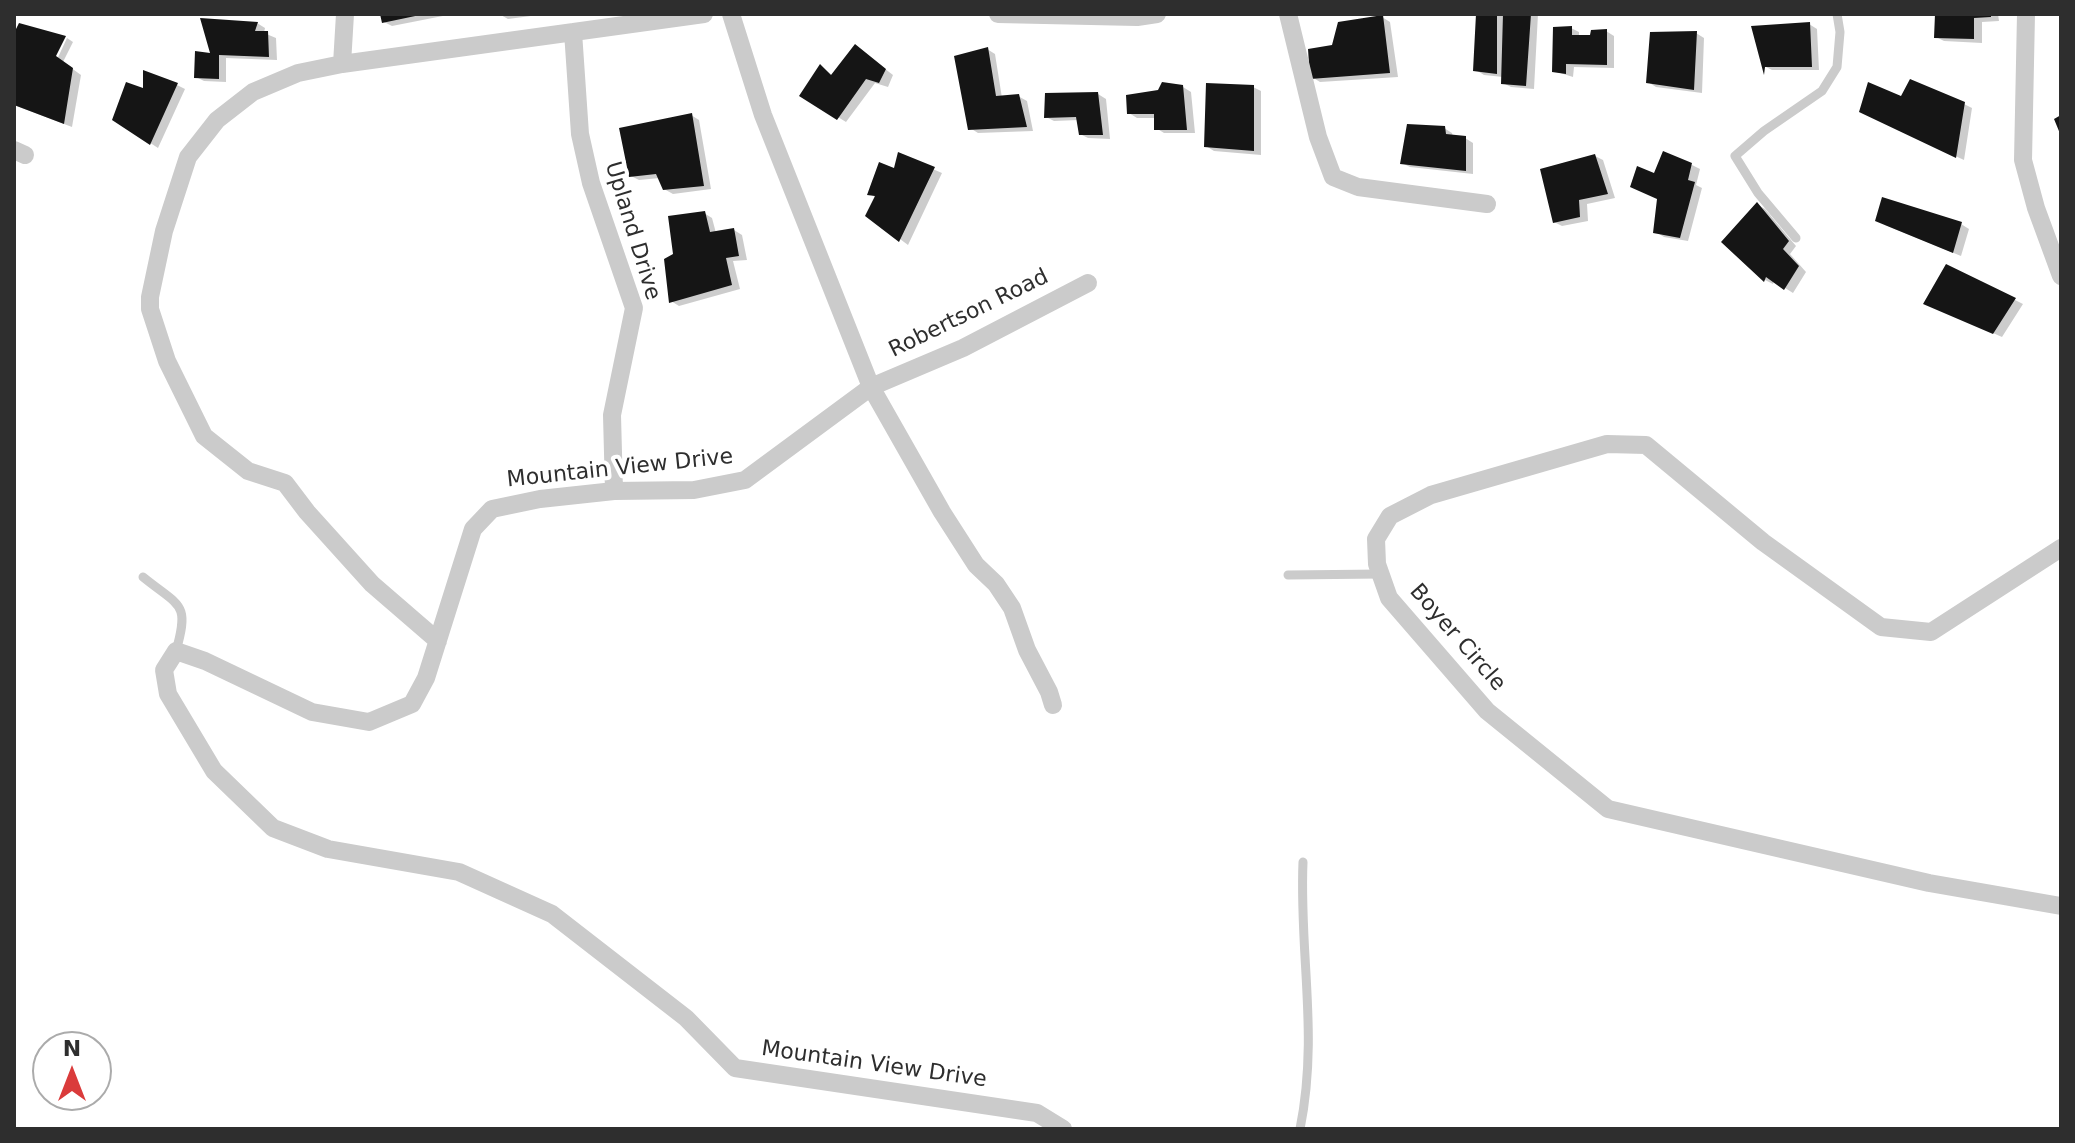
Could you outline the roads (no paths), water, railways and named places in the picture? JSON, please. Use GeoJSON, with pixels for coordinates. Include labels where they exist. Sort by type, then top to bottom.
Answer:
{"type":"FeatureCollection","features":[{"type":"Feature","properties":{"kind":"street"},"geometry":{"type":"LineString","coordinates":[[342,64],[345,14]]}},
{"type":"Feature","properties":{"kind":"street"},"geometry":{"type":"LineString","coordinates":[[438,641],[372,584],[285,483],[248,471],[204,436],[167,361],[150,309],[164,231],[188,157],[217,120],[253,92],[298,73],[342,64],[704,14]]}},
{"type":"Feature","properties":{"kind":"street"},"geometry":{"type":"LineString","coordinates":[[731,14],[763,115],[871,387],[942,512],[976,565],[996,584],[1012,608],[1027,650],[1053,705]]}},
{"type":"Feature","properties":{"kind":"street"},"geometry":{"type":"LineString","coordinates":[[998,14],[1137,17],[1157,14]]}},
{"type":"Feature","properties":{"kind":"street"},"geometry":{"type":"LineString","coordinates":[[1288,14],[1318,137],[1333,177],[1358,187],[1487,204]]}},
{"type":"Feature","properties":{"kind":"street"},"geometry":{"type":"LineString","coordinates":[[2026,14],[2023,160],[2036,208],[2061,276]]}},
{"type":"Feature","properties":{"kind":"street","name":"Upland Drive"},"geometry":{"type":"LineString","coordinates":[[573,32],[580,134],[591,183],[634,308],[612,415],[614,491]]}},
{"type":"Feature","properties":{"kind":"street","name":"Robertson Road"},"geometry":{"type":"LineString","coordinates":[[871,387],[963,348],[1088,283]]}},
{"type":"Feature","properties":{"kind":"street","name":"Mountain View Drive"},"geometry":{"type":"LineString","coordinates":[[871,387],[745,480],[694,490],[614,491],[540,499],[492,509],[473,529],[426,678],[412,704],[369,722],[312,712],[205,661],[176,651],[164,670],[168,694],[214,771],[273,828],[328,849],[459,872],[552,914],[686,1018],[735,1068],[1037,1113],[1063,1129]]}},
{"type":"Feature","properties":{"kind":"street","name":"Boyer Circle"},"geometry":{"type":"LineString","coordinates":[[2061,548],[1931,632],[1881,627],[1763,542],[1646,445],[1607,444],[1431,495],[1390,516],[1376,539],[1377,564],[1389,598],[1487,711],[1608,809],[1929,883],[2061,906]]}},
{"type":"Feature","properties":{"kind":"lane"},"geometry":{"type":"LineString","coordinates":[[1796,238],[1758,193],[1735,156],[1764,131],[1822,91],[1837,67],[1840,32],[1837,14]]}},
{"type":"Feature","properties":{"kind":"lane"},"geometry":{"type":"LineString","coordinates":[[1288,575],[1381,574]]}},
{"type":"Feature","properties":{"kind":"lane"},"geometry":{"type":"LineString","coordinates":[[143,577],[181,608],[185,621],[176,651]]}},
{"type":"Feature","properties":{"kind":"lane"},"geometry":{"type":"LineString","coordinates":[[1300,1129],[1307,1094],[1309,1047],[1305,931],[1301,904],[1303,862]]}}]}
